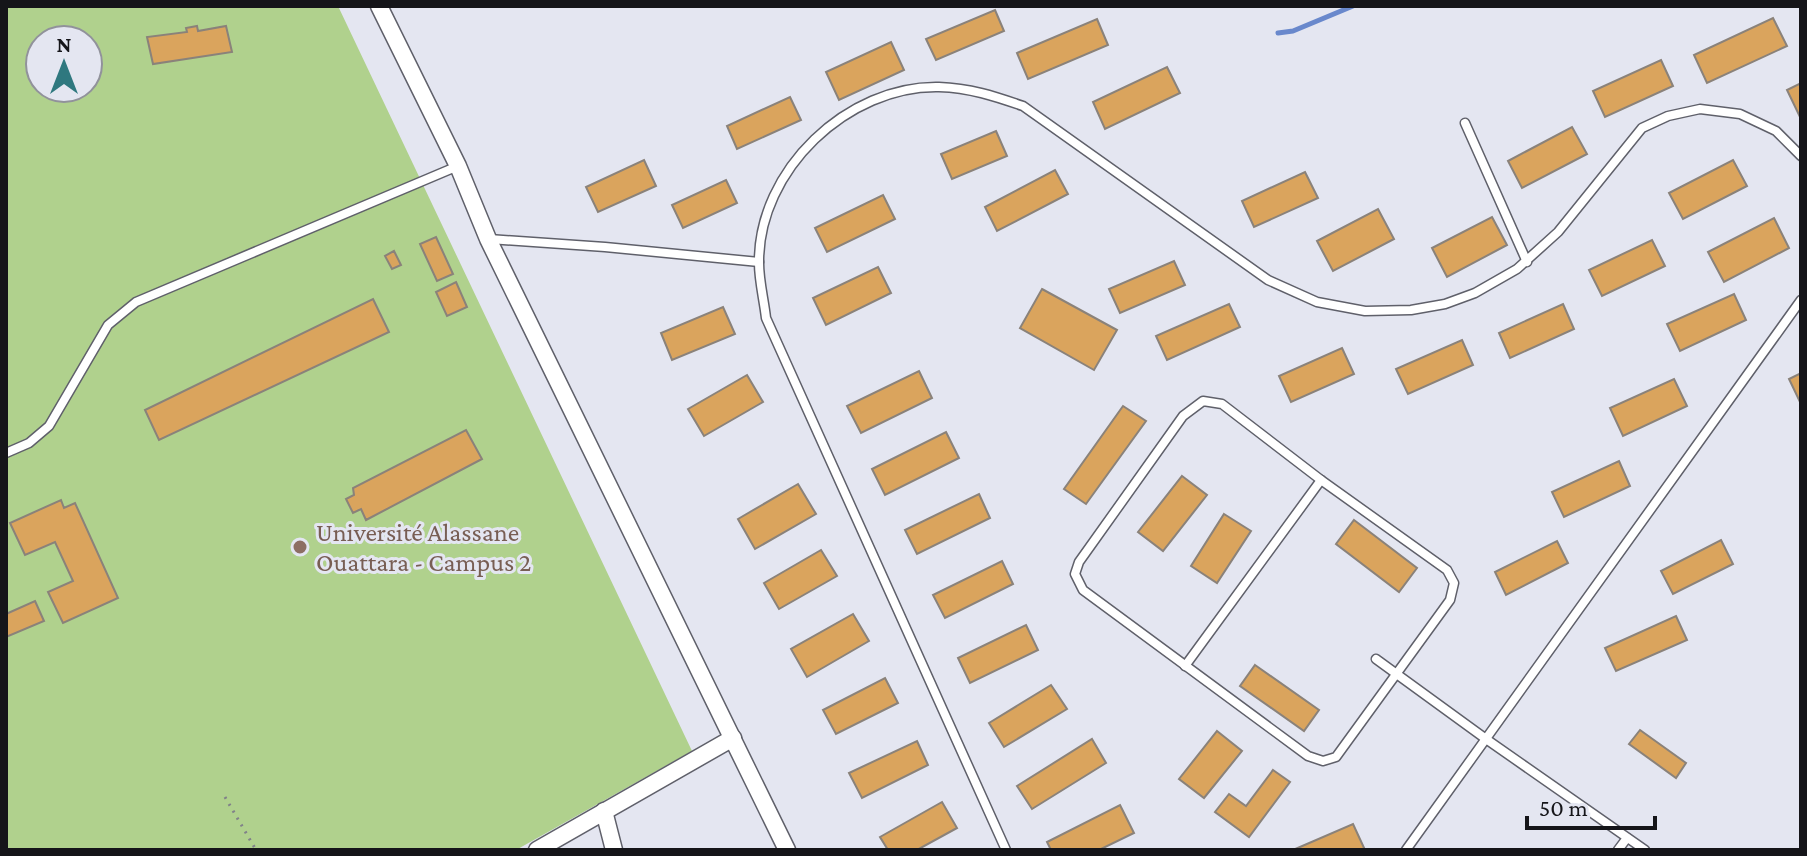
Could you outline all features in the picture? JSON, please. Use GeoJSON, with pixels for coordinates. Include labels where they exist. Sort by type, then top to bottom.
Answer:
{"type":"FeatureCollection","features":[{"type":"Feature","properties":{"kind":"street"},"geometry":{"type":"LineString","coordinates":[[379,6],[458,166],[488,239],[787,850]]}},
{"type":"Feature","properties":{"kind":"street"},"geometry":{"type":"LineString","coordinates":[[537,850],[733,738]]}},
{"type":"Feature","properties":{"kind":"street"},"geometry":{"type":"LineString","coordinates":[[604,811],[614,850]]}},
{"type":"Feature","properties":{"kind":"lane"},"geometry":{"type":"LineString","coordinates":[[1006,850],[766,318],[759,262],[763,231],[771,204],[793,164],[817,135],[858,107],[900,92],[938,87],[983,91],[1023,106],[1268,280],[1317,302],[1365,311],[1445,304],[1475,293],[1527,262],[1558,232],[1642,128],[1668,116],[1700,109],[1740,114],[1776,131],[1801,156]]}},
{"type":"Feature","properties":{"kind":"lane"},"geometry":{"type":"LineString","coordinates":[[1465,123],[1527,262]]}},
{"type":"Feature","properties":{"kind":"lane"},"geometry":{"type":"LineString","coordinates":[[6,453],[29,443],[49,426],[108,325],[136,302],[458,166]]}},
{"type":"Feature","properties":{"kind":"lane"},"geometry":{"type":"LineString","coordinates":[[488,239],[759,262]]}},
{"type":"Feature","properties":{"kind":"lane"},"geometry":{"type":"LineString","coordinates":[[1406,850],[1801,300]]}},
{"type":"Feature","properties":{"kind":"lane"},"geometry":{"type":"LineString","coordinates":[[1203,401],[1222,404],[1321,480],[1447,570],[1454,583],[1450,600],[1397,675],[1336,757],[1323,761],[1308,756],[1083,590],[1075,574],[1079,562],[1183,416],[1203,401]]}},
{"type":"Feature","properties":{"kind":"lane"},"geometry":{"type":"LineString","coordinates":[[1185,666],[1321,480]]}},
{"type":"Feature","properties":{"kind":"lane"},"geometry":{"type":"LineString","coordinates":[[1376,659],[1645,850]]}},
{"type":"Feature","properties":{"kind":"lane"},"geometry":{"type":"LineString","coordinates":[[1618,850],[1627,838]]}},
{"type":"Feature","properties":{"kind":"path"},"geometry":{"type":"LineString","coordinates":[[225,797],[256,850]]}},
{"type":"Feature","properties":{"kind":"green space","name":"Université Alassane Ouattara - Campus 2"},"geometry":{"type":"Polygon","coordinates":[[[6,6],[338,6],[692,751],[516,850],[6,850],[6,6]]]}},
{"type":"Feature","properties":{"kind":"building"},"geometry":{"type":"Polygon","coordinates":[[[995,10],[1004,31],[936,60],[926,39],[995,10]]]}},
{"type":"Feature","properties":{"kind":"building"},"geometry":{"type":"Polygon","coordinates":[[[1773,18],[1787,46],[1707,83],[1694,55],[1773,18]]]}},
{"type":"Feature","properties":{"kind":"building"},"geometry":{"type":"Polygon","coordinates":[[[1097,19],[1108,45],[1028,79],[1017,53],[1097,19]]]}},
{"type":"Feature","properties":{"kind":"building"},"geometry":{"type":"Polygon","coordinates":[[[197,26],[198,31],[226,26],[232,52],[153,64],[147,37],[187,32],[186,28],[197,26]]]}},
{"type":"Feature","properties":{"kind":"building"},"geometry":{"type":"Polygon","coordinates":[[[891,42],[904,70],[839,100],[826,72],[891,42]]]}},
{"type":"Feature","properties":{"kind":"building"},"geometry":{"type":"Polygon","coordinates":[[[1661,60],[1673,86],[1605,117],[1593,91],[1661,60]]]}},
{"type":"Feature","properties":{"kind":"building"},"geometry":{"type":"Polygon","coordinates":[[[1167,67],[1180,93],[1105,129],[1093,102],[1167,67]]]}},
{"type":"Feature","properties":{"kind":"building"},"geometry":{"type":"Polygon","coordinates":[[[1801,83],[1801,119],[1787,90],[1801,83]]]}},
{"type":"Feature","properties":{"kind":"building"},"geometry":{"type":"Polygon","coordinates":[[[790,97],[801,120],[737,149],[727,126],[790,97]]]}},
{"type":"Feature","properties":{"kind":"building"},"geometry":{"type":"Polygon","coordinates":[[[1572,127],[1587,154],[1522,188],[1508,161],[1572,127]]]}},
{"type":"Feature","properties":{"kind":"building"},"geometry":{"type":"Polygon","coordinates":[[[996,131],[1007,156],[952,179],[941,154],[996,131]]]}},
{"type":"Feature","properties":{"kind":"building"},"geometry":{"type":"Polygon","coordinates":[[[644,160],[656,186],[598,212],[586,187],[644,160]]]}},
{"type":"Feature","properties":{"kind":"building"},"geometry":{"type":"Polygon","coordinates":[[[1733,160],[1747,186],[1683,219],[1669,193],[1733,160]]]}},
{"type":"Feature","properties":{"kind":"building"},"geometry":{"type":"Polygon","coordinates":[[[1055,170],[1068,194],[997,231],[985,207],[1055,170]]]}},
{"type":"Feature","properties":{"kind":"building"},"geometry":{"type":"Polygon","coordinates":[[[1305,172],[1318,198],[1254,227],[1242,201],[1305,172]]]}},
{"type":"Feature","properties":{"kind":"building"},"geometry":{"type":"Polygon","coordinates":[[[726,180],[737,203],[683,228],[672,205],[726,180]]]}},
{"type":"Feature","properties":{"kind":"building"},"geometry":{"type":"Polygon","coordinates":[[[883,195],[895,219],[827,252],[815,228],[883,195]]]}},
{"type":"Feature","properties":{"kind":"building"},"geometry":{"type":"Polygon","coordinates":[[[1378,209],[1394,239],[1333,271],[1317,241],[1378,209]]]}},
{"type":"Feature","properties":{"kind":"building"},"geometry":{"type":"Polygon","coordinates":[[[1492,217],[1507,245],[1447,277],[1432,248],[1492,217]]]}},
{"type":"Feature","properties":{"kind":"building"},"geometry":{"type":"Polygon","coordinates":[[[1774,218],[1789,248],[1724,282],[1708,252],[1774,218]]]}},
{"type":"Feature","properties":{"kind":"building"},"geometry":{"type":"Polygon","coordinates":[[[436,237],[453,274],[437,281],[420,244],[436,237]]]}},
{"type":"Feature","properties":{"kind":"building"},"geometry":{"type":"Polygon","coordinates":[[[1652,240],[1665,266],[1602,296],[1589,270],[1652,240]]]}},
{"type":"Feature","properties":{"kind":"building"},"geometry":{"type":"Polygon","coordinates":[[[394,251],[401,265],[392,269],[385,256],[394,251]]]}},
{"type":"Feature","properties":{"kind":"building"},"geometry":{"type":"Polygon","coordinates":[[[1174,261],[1185,285],[1120,313],[1109,289],[1174,261]]]}},
{"type":"Feature","properties":{"kind":"building"},"geometry":{"type":"Polygon","coordinates":[[[878,267],[891,293],[826,325],[813,298],[878,267]]]}},
{"type":"Feature","properties":{"kind":"building"},"geometry":{"type":"Polygon","coordinates":[[[456,282],[467,307],[447,316],[436,292],[456,282]]]}},
{"type":"Feature","properties":{"kind":"building"},"geometry":{"type":"Polygon","coordinates":[[[1042,289],[1117,330],[1094,370],[1020,328],[1042,289]]]}},
{"type":"Feature","properties":{"kind":"building"},"geometry":{"type":"Polygon","coordinates":[[[1734,294],[1746,320],[1680,351],[1667,324],[1734,294]]]}},
{"type":"Feature","properties":{"kind":"building"},"geometry":{"type":"Polygon","coordinates":[[[373,299],[389,332],[159,440],[145,410],[373,299]]]}},
{"type":"Feature","properties":{"kind":"building"},"geometry":{"type":"Polygon","coordinates":[[[1229,304],[1240,327],[1167,360],[1156,336],[1229,304]]]}},
{"type":"Feature","properties":{"kind":"building"},"geometry":{"type":"Polygon","coordinates":[[[1563,304],[1574,329],[1510,358],[1499,333],[1563,304]]]}},
{"type":"Feature","properties":{"kind":"building"},"geometry":{"type":"Polygon","coordinates":[[[723,307],[735,334],[672,360],[661,333],[723,307]]]}},
{"type":"Feature","properties":{"kind":"building"},"geometry":{"type":"Polygon","coordinates":[[[1462,340],[1473,365],[1408,394],[1396,369],[1462,340]]]}},
{"type":"Feature","properties":{"kind":"building"},"geometry":{"type":"Polygon","coordinates":[[[1342,348],[1354,374],[1291,402],[1279,376],[1342,348]]]}},
{"type":"Feature","properties":{"kind":"building"},"geometry":{"type":"Polygon","coordinates":[[[919,371],[932,398],[861,433],[847,406],[919,371]]]}},
{"type":"Feature","properties":{"kind":"building"},"geometry":{"type":"Polygon","coordinates":[[[1801,373],[1801,404],[1789,379],[1801,373]]]}},
{"type":"Feature","properties":{"kind":"building"},"geometry":{"type":"Polygon","coordinates":[[[747,375],[763,402],[704,436],[688,409],[747,375]]]}},
{"type":"Feature","properties":{"kind":"building"},"geometry":{"type":"Polygon","coordinates":[[[1674,379],[1687,406],[1623,436],[1610,408],[1674,379]]]}},
{"type":"Feature","properties":{"kind":"building"},"geometry":{"type":"Polygon","coordinates":[[[1123,406],[1146,421],[1086,504],[1064,489],[1123,406]]]}},
{"type":"Feature","properties":{"kind":"building"},"geometry":{"type":"Polygon","coordinates":[[[466,430],[482,459],[366,520],[361,509],[353,513],[346,499],[354,495],[353,488],[466,430]]]}},
{"type":"Feature","properties":{"kind":"building"},"geometry":{"type":"Polygon","coordinates":[[[946,432],[959,458],[885,495],[872,469],[946,432]]]}},
{"type":"Feature","properties":{"kind":"building"},"geometry":{"type":"Polygon","coordinates":[[[1619,461],[1630,486],[1564,517],[1552,492],[1619,461]]]}},
{"type":"Feature","properties":{"kind":"building"},"geometry":{"type":"Polygon","coordinates":[[[1182,476],[1207,495],[1163,551],[1138,532],[1182,476]]]}},
{"type":"Feature","properties":{"kind":"building"},"geometry":{"type":"Polygon","coordinates":[[[798,484],[816,514],[755,549],[738,519],[798,484]]]}},
{"type":"Feature","properties":{"kind":"building"},"geometry":{"type":"Polygon","coordinates":[[[979,494],[990,518],[917,554],[905,530],[979,494]]]}},
{"type":"Feature","properties":{"kind":"building"},"geometry":{"type":"Polygon","coordinates":[[[61,500],[64,508],[75,503],[118,598],[63,623],[48,592],[73,581],[55,542],[25,555],[10,523],[61,500]]]}},
{"type":"Feature","properties":{"kind":"building"},"geometry":{"type":"Polygon","coordinates":[[[1224,514],[1251,531],[1217,583],[1191,566],[1224,514]]]}},
{"type":"Feature","properties":{"kind":"building"},"geometry":{"type":"Polygon","coordinates":[[[1354,520],[1417,568],[1399,592],[1336,544],[1354,520]]]}},
{"type":"Feature","properties":{"kind":"building"},"geometry":{"type":"Polygon","coordinates":[[[1721,540],[1733,564],[1673,594],[1661,571],[1721,540]]]}},
{"type":"Feature","properties":{"kind":"building"},"geometry":{"type":"Polygon","coordinates":[[[1557,541],[1568,563],[1506,595],[1495,572],[1557,541]]]}},
{"type":"Feature","properties":{"kind":"building"},"geometry":{"type":"Polygon","coordinates":[[[821,550],[837,576],[779,609],[764,583],[821,550]]]}},
{"type":"Feature","properties":{"kind":"building"},"geometry":{"type":"Polygon","coordinates":[[[1002,561],[1013,584],[945,618],[933,595],[1002,561]]]}},
{"type":"Feature","properties":{"kind":"building"},"geometry":{"type":"Polygon","coordinates":[[[35,601],[44,621],[6,637],[6,614],[35,601]]]}},
{"type":"Feature","properties":{"kind":"building"},"geometry":{"type":"Polygon","coordinates":[[[853,614],[869,641],[807,677],[791,649],[853,614]]]}},
{"type":"Feature","properties":{"kind":"building"},"geometry":{"type":"Polygon","coordinates":[[[1676,616],[1687,640],[1616,671],[1605,648],[1676,616]]]}},
{"type":"Feature","properties":{"kind":"building"},"geometry":{"type":"Polygon","coordinates":[[[1026,625],[1038,650],[970,683],[958,658],[1026,625]]]}},
{"type":"Feature","properties":{"kind":"building"},"geometry":{"type":"Polygon","coordinates":[[[1255,665],[1319,710],[1304,731],[1240,686],[1255,665]]]}},
{"type":"Feature","properties":{"kind":"building"},"geometry":{"type":"Polygon","coordinates":[[[885,678],[898,703],[836,734],[823,710],[885,678]]]}},
{"type":"Feature","properties":{"kind":"building"},"geometry":{"type":"Polygon","coordinates":[[[1051,685],[1067,709],[1004,747],[989,723],[1051,685]]]}},
{"type":"Feature","properties":{"kind":"building"},"geometry":{"type":"Polygon","coordinates":[[[1640,730],[1686,763],[1676,778],[1629,744],[1640,730]]]}},
{"type":"Feature","properties":{"kind":"building"},"geometry":{"type":"Polygon","coordinates":[[[1217,731],[1242,751],[1204,798],[1179,779],[1217,731]]]}},
{"type":"Feature","properties":{"kind":"building"},"geometry":{"type":"Polygon","coordinates":[[[1092,739],[1106,763],[1032,809],[1017,786],[1092,739]]]}},
{"type":"Feature","properties":{"kind":"building"},"geometry":{"type":"Polygon","coordinates":[[[917,741],[928,765],[862,798],[849,773],[917,741]]]}},
{"type":"Feature","properties":{"kind":"building"},"geometry":{"type":"Polygon","coordinates":[[[1273,770],[1290,782],[1249,837],[1215,812],[1229,794],[1246,806],[1273,770]]]}},
{"type":"Feature","properties":{"kind":"building"},"geometry":{"type":"Polygon","coordinates":[[[942,802],[957,828],[917,850],[888,850],[880,837],[942,802]]]}},
{"type":"Feature","properties":{"kind":"building"},"geometry":{"type":"Polygon","coordinates":[[[1120,805],[1134,833],[1099,850],[1051,850],[1047,842],[1120,805]]]}},
{"type":"Feature","properties":{"kind":"building"},"geometry":{"type":"Polygon","coordinates":[[[1353,824],[1365,850],[1293,850],[1353,824]]]}},
{"type":"Feature","properties":{"kind":"waterway"},"geometry":{"type":"LineString","coordinates":[[1278,33],[1293,31],[1353,6]]}},
{"type":"Feature","properties":{"kind":"place","name":"Université Alassane Ouattara - Campus 2"},"geometry":{"type":"Point","coordinates":[300,547]}}]}
